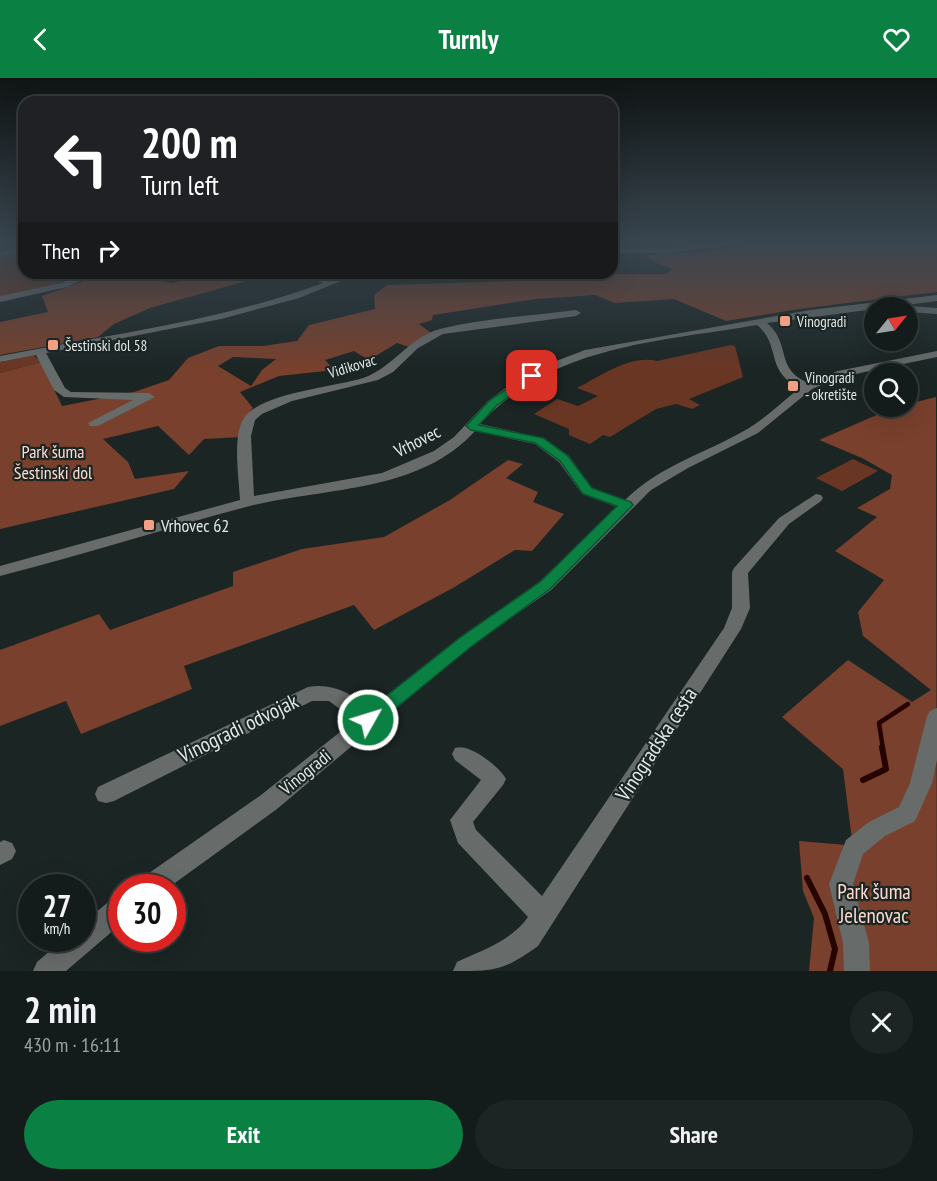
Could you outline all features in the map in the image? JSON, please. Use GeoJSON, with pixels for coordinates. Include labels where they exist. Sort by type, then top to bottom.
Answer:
{"type":"FeatureCollection","features":[{"type":"Feature","properties":{"kind":"street"},"geometry":{"type":"LineString","coordinates":[[0,299],[61,286]]}},
{"type":"Feature","properties":{"kind":"street"},"geometry":{"type":"LineString","coordinates":[[0,359],[228,315],[296,296],[320,286]]}},
{"type":"Feature","properties":{"kind":"street","name":"Vrhovec"},"geometry":{"type":"LineString","coordinates":[[918,301],[937,297]]}},
{"type":"Feature","properties":{"kind":"street","name":"Vrhovec"},"geometry":{"type":"LineString","coordinates":[[0,571],[247,502],[385,477],[439,454],[459,440],[492,404],[518,384],[548,368],[574,358],[630,343],[810,313],[864,308]]}},
{"type":"Feature","properties":{"kind":"street"},"geometry":{"type":"LineString","coordinates":[[918,310],[937,311]]}},
{"type":"Feature","properties":{"kind":"street","name":"Vidikovac"},"geometry":{"type":"LineString","coordinates":[[247,502],[244,451],[249,420],[263,406],[378,377],[389,370],[414,346],[440,332],[576,313]]}},
{"type":"Feature","properties":{"kind":"street"},"geometry":{"type":"LineString","coordinates":[[759,322],[773,334],[784,373],[808,387]]}},
{"type":"Feature","properties":{"kind":"street"},"geometry":{"type":"LineString","coordinates":[[40,352],[60,390],[68,395],[149,397],[94,423]]}},
{"type":"Feature","properties":{"kind":"street","name":"Vinogradi"},"geometry":{"type":"LineString","coordinates":[[168,874],[269,802],[466,642],[545,586],[646,487],[683,465],[754,430],[808,387],[838,374],[937,354]]}},
{"type":"Feature","properties":{"kind":"street"},"geometry":{"type":"LineString","coordinates":[[471,426],[539,441],[564,459],[587,491],[626,505]]}},
{"type":"Feature","properties":{"kind":"street","name":"Vinogradska cesta"},"geometry":{"type":"LineString","coordinates":[[466,971],[510,951],[529,937],[732,629],[741,608],[740,572],[784,521],[816,498]]}},
{"type":"Feature","properties":{"kind":"street","name":"Vinogradi odvojak"},"geometry":{"type":"LineString","coordinates":[[106,794],[308,694],[329,692],[341,696],[368,720]]}},
{"type":"Feature","properties":{"kind":"street"},"geometry":{"type":"LineString","coordinates":[[858,971],[855,943],[840,884],[854,847],[877,829],[907,814],[921,783],[937,716]]}},
{"type":"Feature","properties":{"kind":"street"},"geometry":{"type":"LineString","coordinates":[[462,754],[495,779],[461,820],[466,836],[544,916]]}},
{"type":"Feature","properties":{"kind":"street"},"geometry":{"type":"LineString","coordinates":[[46,971],[108,919]]}},
{"type":"Feature","properties":{"kind":"shaded area"},"geometry":{"type":"Polygon","coordinates":[[[0,286],[51,286],[41,289],[0,297],[0,286]]]}},
{"type":"Feature","properties":{"kind":"shaded area"},"geometry":{"type":"Polygon","coordinates":[[[735,346],[743,377],[689,399],[700,405],[692,409],[676,404],[656,409],[610,437],[603,435],[590,444],[569,435],[569,429],[534,414],[557,399],[578,406],[598,396],[577,388],[626,363],[657,361],[735,346]]]}},
{"type":"Feature","properties":{"kind":"shaded area"},"geometry":{"type":"Polygon","coordinates":[[[34,355],[41,362],[0,373],[0,362],[34,355]]]}},
{"type":"Feature","properties":{"kind":"shaded area"},"geometry":{"type":"Polygon","coordinates":[[[853,459],[878,471],[842,491],[816,478],[853,459]]]}},
{"type":"Feature","properties":{"kind":"green space"},"geometry":{"type":"Polygon","coordinates":[[[71,286],[230,286],[150,308],[114,324],[98,337],[0,355],[0,322],[48,312],[42,296],[71,286]]]}},
{"type":"Feature","properties":{"kind":"green space","name":"Park šuma Šestinski dol"},"geometry":{"type":"Polygon","coordinates":[[[386,286],[937,286],[937,292],[896,297],[864,297],[864,301],[726,321],[674,299],[615,303],[595,295],[536,299],[433,315],[432,320],[419,324],[431,333],[409,347],[397,343],[369,360],[354,351],[325,360],[334,370],[279,376],[240,392],[253,408],[243,420],[243,437],[204,439],[189,455],[158,426],[103,439],[128,462],[135,479],[189,471],[174,489],[0,529],[0,373],[41,362],[62,406],[134,392],[169,380],[188,358],[219,346],[263,346],[297,341],[309,325],[375,309],[374,295],[386,286]],[[233,357],[218,366],[251,386],[262,370],[276,359],[233,357]]]}},
{"type":"Feature","properties":{"kind":"green space","name":"Park šuma Jelenovac"},"geometry":{"type":"Polygon","coordinates":[[[936,397],[937,971],[809,971],[814,918],[803,891],[799,841],[846,845],[852,840],[843,769],[782,717],[848,660],[912,702],[931,690],[863,636],[858,612],[884,580],[835,551],[877,517],[857,508],[890,489],[892,475],[862,458],[819,440],[872,417],[918,417],[918,402],[936,397]]]}},
{"type":"Feature","properties":{"kind":"green space"},"geometry":{"type":"Polygon","coordinates":[[[508,460],[523,464],[506,478],[538,492],[533,502],[564,514],[532,551],[515,550],[453,588],[374,630],[354,605],[184,666],[192,689],[81,734],[66,701],[0,726],[0,650],[99,614],[110,630],[233,586],[233,572],[302,549],[384,537],[450,500],[508,460]]]}},
{"type":"Feature","properties":{"kind":"waterway"},"geometry":{"type":"LineString","coordinates":[[883,749],[879,723],[908,704]]}},
{"type":"Feature","properties":{"kind":"waterway"},"geometry":{"type":"LineString","coordinates":[[863,780],[886,769],[882,747]]}},
{"type":"Feature","properties":{"kind":"waterway"},"geometry":{"type":"LineString","coordinates":[[807,878],[825,914],[835,949],[830,971]]}},
{"type":"Feature","properties":{"kind":"place","name":"Vinogradi"},"geometry":{"type":"Point","coordinates":[785,321]}},
{"type":"Feature","properties":{"kind":"place","name":"Šestinski dol 58"},"geometry":{"type":"Point","coordinates":[53,345]}},
{"type":"Feature","properties":{"kind":"place","name":"Vinogradi - okretište"},"geometry":{"type":"Point","coordinates":[793,386]}},
{"type":"Feature","properties":{"kind":"place","name":"Vrhovec 62"},"geometry":{"type":"Point","coordinates":[149,525]}},
{"type":"Feature","properties":{"kind":"route"},"geometry":{"type":"LineString","coordinates":[[368,720],[466,642],[545,586],[626,505],[587,491],[564,459],[550,446],[500,431],[471,426],[492,404],[532,376]]}}]}
